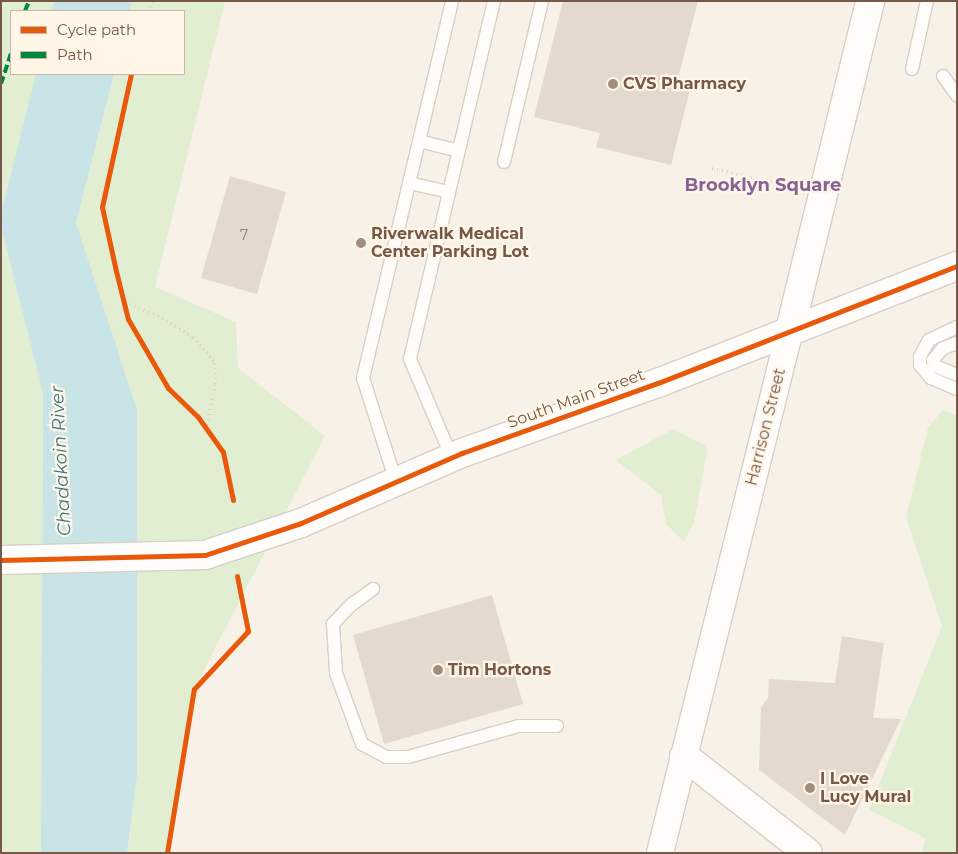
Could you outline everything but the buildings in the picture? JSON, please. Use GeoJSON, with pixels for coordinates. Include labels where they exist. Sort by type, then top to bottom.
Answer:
{"type":"FeatureCollection","features":[{"type":"Feature","properties":{"kind":"street","name":"Harrison Street"},"geometry":{"type":"LineString","coordinates":[[660,853],[870,1]]}},
{"type":"Feature","properties":{"kind":"street","name":"South Main Street"},"geometry":{"type":"LineString","coordinates":[[1,560],[205,555],[301,523],[452,458],[658,383],[957,266]]}},
{"type":"Feature","properties":{"kind":"street"},"geometry":{"type":"LineString","coordinates":[[684,756],[808,853]]}},
{"type":"Feature","properties":{"kind":"lane"},"geometry":{"type":"LineString","coordinates":[[396,482],[363,378],[452,1]]}},
{"type":"Feature","properties":{"kind":"lane"},"geometry":{"type":"LineString","coordinates":[[452,458],[410,359],[493,1]]}},
{"type":"Feature","properties":{"kind":"lane"},"geometry":{"type":"LineString","coordinates":[[504,162],[542,1]]}},
{"type":"Feature","properties":{"kind":"lane"},"geometry":{"type":"LineString","coordinates":[[912,69],[927,1]]}},
{"type":"Feature","properties":{"kind":"lane"},"geometry":{"type":"LineString","coordinates":[[943,76],[957,96]]}},
{"type":"Feature","properties":{"kind":"lane"},"geometry":{"type":"LineString","coordinates":[[419,141],[459,150]]}},
{"type":"Feature","properties":{"kind":"lane"},"geometry":{"type":"LineString","coordinates":[[409,183],[449,192]]}},
{"type":"Feature","properties":{"kind":"lane"},"geometry":{"type":"LineString","coordinates":[[957,327],[929,340],[920,356],[920,365],[931,378],[957,389]]}},
{"type":"Feature","properties":{"kind":"lane"},"geometry":{"type":"LineString","coordinates":[[957,343],[943,348],[933,360],[935,366],[957,375]]}},
{"type":"Feature","properties":{"kind":"lane"},"geometry":{"type":"LineString","coordinates":[[373,589],[352,604],[333,624],[336,673],[362,744],[386,757],[408,757],[519,726],[557,726]]}},
{"type":"Feature","properties":{"kind":"path"},"geometry":{"type":"LineString","coordinates":[[131,75],[102,207],[128,319],[168,388],[206,429],[223,452],[232,500]]}},
{"type":"Feature","properties":{"kind":"path"},"geometry":{"type":"LineString","coordinates":[[712,168],[772,182]]}},
{"type":"Feature","properties":{"kind":"path"},"geometry":{"type":"LineString","coordinates":[[124,302],[158,315],[193,337],[214,362],[215,384],[206,429]]}},
{"type":"Feature","properties":{"kind":"path"},"geometry":{"type":"LineString","coordinates":[[167,853],[194,689],[248,631],[237,576]]}},
{"type":"Feature","properties":{"kind":"green space"},"geometry":{"type":"Polygon","coordinates":[[[54,1],[51,10],[10,10],[10,75],[36,75],[1,214],[1,2],[54,1]]]}},
{"type":"Feature","properties":{"kind":"green space"},"geometry":{"type":"Polygon","coordinates":[[[132,1],[225,1],[155,287],[236,322],[238,368],[325,436],[194,689],[167,853],[127,853],[137,777],[76,223],[114,75],[185,75],[185,10],[129,10],[132,1]]]}},
{"type":"Feature","properties":{"kind":"green space"},"geometry":{"type":"Polygon","coordinates":[[[1,226],[43,393],[41,853],[1,853],[1,226]]]}},
{"type":"Feature","properties":{"kind":"green space"},"geometry":{"type":"Polygon","coordinates":[[[943,410],[957,416],[957,853],[922,853],[925,838],[869,810],[942,626],[906,517],[928,428],[943,410]]]}},
{"type":"Feature","properties":{"kind":"green space"},"geometry":{"type":"Polygon","coordinates":[[[673,429],[705,445],[707,452],[694,523],[684,542],[666,524],[661,495],[616,460],[673,429]]]}},
{"type":"Feature","properties":{"kind":"water"},"geometry":{"type":"Polygon","coordinates":[[[54,1],[132,1],[129,10],[51,10],[54,1]]]}},
{"type":"Feature","properties":{"kind":"water","name":"Chadakoin River"},"geometry":{"type":"Polygon","coordinates":[[[36,75],[114,75],[76,223],[137,410],[137,777],[127,853],[41,853],[43,393],[1,226],[1,214],[36,75]]]}},
{"type":"Feature","properties":{"kind":"marked path"},"geometry":{"type":"LineString","coordinates":[[25,10],[29,1]]}},
{"type":"Feature","properties":{"kind":"marked path"},"geometry":{"type":"LineString","coordinates":[[1,84],[10,57]]}},
{"type":"Feature","properties":{"kind":"cycle path"},"geometry":{"type":"LineString","coordinates":[[131,75],[102,207],[116,271],[128,319],[168,388],[198,417],[223,452],[233,500]]}},
{"type":"Feature","properties":{"kind":"cycle path"},"geometry":{"type":"LineString","coordinates":[[1,560],[205,555],[301,523],[462,453],[658,383],[957,266]]}},
{"type":"Feature","properties":{"kind":"cycle path"},"geometry":{"type":"LineString","coordinates":[[167,853],[194,689],[248,631],[237,576]]}},
{"type":"Feature","properties":{"kind":"place","name":"CVS Pharmacy"},"geometry":{"type":"Point","coordinates":[613,84]}},
{"type":"Feature","properties":{"kind":"place","name":"Riverwalk Medical Center Parking Lot"},"geometry":{"type":"Point","coordinates":[361,243]}},
{"type":"Feature","properties":{"kind":"place","name":"Tim Hortons"},"geometry":{"type":"Point","coordinates":[438,670]}},
{"type":"Feature","properties":{"kind":"place","name":"I Love Lucy Mural"},"geometry":{"type":"Point","coordinates":[810,788]}},
{"type":"Feature","properties":{"kind":"district","name":"Brooklyn Square"},"geometry":{"type":"Point","coordinates":[763,185]}}]}
